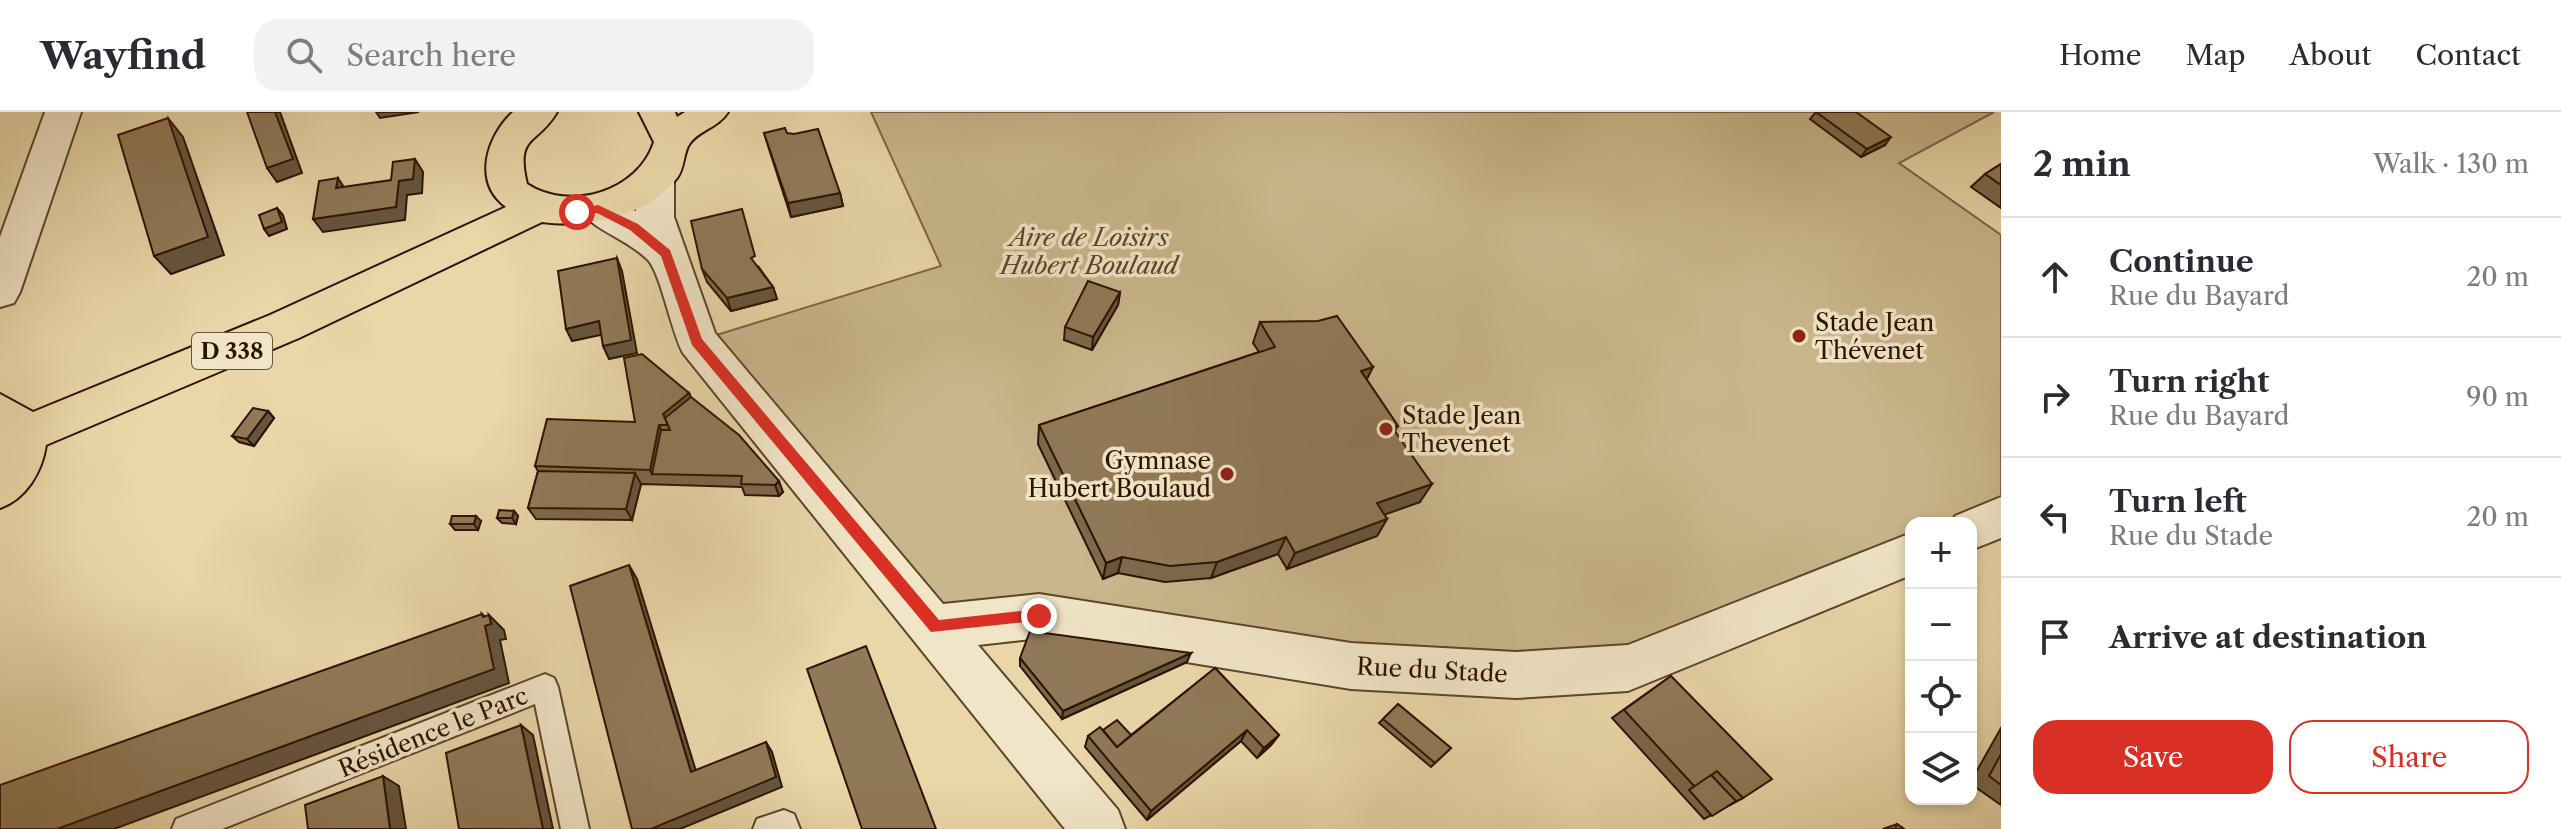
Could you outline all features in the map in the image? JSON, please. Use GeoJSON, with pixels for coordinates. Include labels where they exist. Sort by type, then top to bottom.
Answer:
{"type":"FeatureCollection","features":[{"type":"Feature","properties":{"kind":"main road"},"geometry":{"type":"LineString","coordinates":[[539,112],[515,132],[504,151],[502,171],[508,186],[520,198],[557,211],[598,209],[640,191],[655,178],[670,152],[664,125],[710,112]]}},
{"type":"Feature","properties":{"kind":"main road","name":"D 338"},"geometry":{"type":"LineString","coordinates":[[435,257],[502,171]]}},
{"type":"Feature","properties":{"kind":"main road","name":"D 338"},"geometry":{"type":"LineString","coordinates":[[12,423],[160,383],[362,294],[539,207]]}},
{"type":"Feature","properties":{"kind":"main road"},"geometry":{"type":"LineString","coordinates":[[0,489],[17,468],[25,450],[12,423]]}},
{"type":"Feature","properties":{"kind":"street"},"geometry":{"type":"LineString","coordinates":[[0,292],[63,112]]}},
{"type":"Feature","properties":{"kind":"street"},"geometry":{"type":"LineString","coordinates":[[655,178],[655,217],[697,341],[936,627],[1099,829]]}},
{"type":"Feature","properties":{"kind":"street"},"geometry":{"type":"LineString","coordinates":[[598,209],[634,227],[666,253]]}},
{"type":"Feature","properties":{"kind":"street"},"geometry":{"type":"LineString","coordinates":[[1977,527],[2001,517]]}},
{"type":"Feature","properties":{"kind":"street","name":"Rue du Stade"},"geometry":{"type":"LineString","coordinates":[[936,627],[1039,616],[1351,666],[1516,675],[1628,668],[1905,556]]}},
{"type":"Feature","properties":{"kind":"lane","name":"Résidence le Parc"},"geometry":{"type":"LineString","coordinates":[[186,829],[545,687],[575,829]]}},
{"type":"Feature","properties":{"kind":"lane"},"geometry":{"type":"LineString","coordinates":[[767,829],[784,824],[786,829]]}},
{"type":"Feature","properties":{"kind":"green space","name":"Stade Jean Thevenet"},"geometry":{"type":"Polygon","coordinates":[[[871,112],[1994,112],[1899,163],[2001,235],[2001,517],[1977,522],[1977,517],[1905,517],[1905,556],[1628,668],[936,627],[697,341],[941,266],[871,112]]]}},
{"type":"Feature","properties":{"kind":"building"},"geometry":{"type":"Polygon","coordinates":[[[247,112],[275,112],[293,159],[267,168],[247,112]]]}},
{"type":"Feature","properties":{"kind":"building"},"geometry":{"type":"Polygon","coordinates":[[[1816,112],[1856,112],[1891,137],[1867,149],[1816,112]]]}},
{"type":"Feature","properties":{"kind":"building"},"geometry":{"type":"Polygon","coordinates":[[[168,118],[208,237],[154,256],[118,135],[168,118]]]}},
{"type":"Feature","properties":{"kind":"building"},"geometry":{"type":"Polygon","coordinates":[[[785,128],[787,133],[794,134],[818,129],[840,193],[788,203],[764,133],[785,128]]]}},
{"type":"Feature","properties":{"kind":"building"},"geometry":{"type":"Polygon","coordinates":[[[415,159],[413,179],[399,181],[396,207],[313,219],[319,181],[338,178],[336,188],[391,180],[393,162],[415,159]]]}},
{"type":"Feature","properties":{"kind":"building"},"geometry":{"type":"Polygon","coordinates":[[[2001,164],[2001,185],[1985,174],[2001,164]]]}},
{"type":"Feature","properties":{"kind":"building"},"geometry":{"type":"Polygon","coordinates":[[[277,208],[282,222],[264,229],[259,215],[277,208]]]}},
{"type":"Feature","properties":{"kind":"building"},"geometry":{"type":"Polygon","coordinates":[[[742,209],[755,256],[751,258],[773,287],[727,298],[702,269],[691,221],[742,209]]]}},
{"type":"Feature","properties":{"kind":"building"},"geometry":{"type":"Polygon","coordinates":[[[617,258],[631,340],[603,346],[599,321],[566,329],[558,271],[617,258]]]}},
{"type":"Feature","properties":{"kind":"building"},"geometry":{"type":"Polygon","coordinates":[[[1088,281],[1120,292],[1093,337],[1065,327],[1088,281]]]}},
{"type":"Feature","properties":{"kind":"building","name":"Gymnase Hubert Boulaud"},"geometry":{"type":"Polygon","coordinates":[[[1337,316],[1373,367],[1361,371],[1398,426],[1392,427],[1432,484],[1377,503],[1387,519],[1295,553],[1286,537],[1217,562],[1170,566],[1122,557],[1106,563],[1039,425],[1275,347],[1260,322],[1318,321],[1337,316]]]}},
{"type":"Feature","properties":{"kind":"building"},"geometry":{"type":"Polygon","coordinates":[[[642,354],[689,393],[663,414],[668,425],[659,425],[650,470],[535,466],[547,419],[635,422],[624,358],[642,354]]]}},
{"type":"Feature","properties":{"kind":"building"},"geometry":{"type":"Polygon","coordinates":[[[691,397],[739,435],[779,481],[775,485],[741,484],[742,476],[652,474],[661,430],[670,430],[665,418],[691,397]]]}},
{"type":"Feature","properties":{"kind":"building"},"geometry":{"type":"Polygon","coordinates":[[[253,408],[268,411],[247,439],[232,436],[253,408]]]}},
{"type":"Feature","properties":{"kind":"building"},"geometry":{"type":"Polygon","coordinates":[[[538,471],[635,473],[626,509],[528,508],[538,471]]]}},
{"type":"Feature","properties":{"kind":"building"},"geometry":{"type":"Polygon","coordinates":[[[499,510],[514,511],[512,518],[497,518],[499,510]]]}},
{"type":"Feature","properties":{"kind":"building"},"geometry":{"type":"Polygon","coordinates":[[[452,516],[476,516],[474,524],[450,524],[452,516]]]}},
{"type":"Feature","properties":{"kind":"building"},"geometry":{"type":"Polygon","coordinates":[[[629,565],[691,772],[766,742],[776,777],[651,829],[632,829],[570,586],[629,565]]]}},
{"type":"Feature","properties":{"kind":"building"},"geometry":{"type":"Polygon","coordinates":[[[482,614],[483,617],[489,615],[491,624],[485,626],[494,669],[57,829],[0,829],[0,785],[482,614]]]}},
{"type":"Feature","properties":{"kind":"building"},"geometry":{"type":"Polygon","coordinates":[[[1030,631],[1191,653],[1063,711],[1020,658],[1030,631]]]}},
{"type":"Feature","properties":{"kind":"building"},"geometry":{"type":"Polygon","coordinates":[[[866,646],[936,829],[862,829],[807,669],[866,646]]]}},
{"type":"Feature","properties":{"kind":"building"},"geometry":{"type":"Polygon","coordinates":[[[1215,668],[1279,735],[1264,748],[1247,730],[1151,811],[1088,736],[1100,727],[1117,747],[1215,668]]]}},
{"type":"Feature","properties":{"kind":"building"},"geometry":{"type":"Polygon","coordinates":[[[1671,676],[1772,779],[1743,798],[1717,771],[1695,787],[1624,710],[1671,676]]]}},
{"type":"Feature","properties":{"kind":"building"},"geometry":{"type":"Polygon","coordinates":[[[1398,704],[1451,748],[1435,763],[1383,719],[1398,704]]]}},
{"type":"Feature","properties":{"kind":"building"},"geometry":{"type":"Polygon","coordinates":[[[1117,720],[1131,735],[1117,747],[1103,730],[1117,720]]]}},
{"type":"Feature","properties":{"kind":"building"},"geometry":{"type":"Polygon","coordinates":[[[521,725],[543,829],[459,829],[446,753],[521,725]]]}},
{"type":"Feature","properties":{"kind":"building"},"geometry":{"type":"Polygon","coordinates":[[[2001,754],[2001,785],[1989,776],[2001,754]]]}},
{"type":"Feature","properties":{"kind":"building"},"geometry":{"type":"Polygon","coordinates":[[[1711,775],[1736,801],[1712,816],[1689,790],[1711,775]]]}},
{"type":"Feature","properties":{"kind":"building"},"geometry":{"type":"Polygon","coordinates":[[[383,776],[390,829],[308,829],[305,805],[383,776]]]}},
{"type":"Feature","properties":{"kind":"place","name":"Stade Jean Thévenet"},"geometry":{"type":"Point","coordinates":[1799,336]}},
{"type":"Feature","properties":{"kind":"place","name":"Stade Jean Thevenet"},"geometry":{"type":"Point","coordinates":[1386,429]}},
{"type":"Feature","properties":{"kind":"place","name":"Gymnase Hubert Boulaud"},"geometry":{"type":"Point","coordinates":[1227,474]}},
{"type":"Feature","properties":{"kind":"route"},"geometry":{"type":"LineString","coordinates":[[577,212],[598,209],[634,227],[666,253],[697,341],[936,627],[1039,616]]}},
{"type":"Feature","properties":{"kind":"park label","name":"Aire de Loisirs Hubert Boulaud"},"geometry":{"type":"Point","coordinates":[1089,251]}}]}
